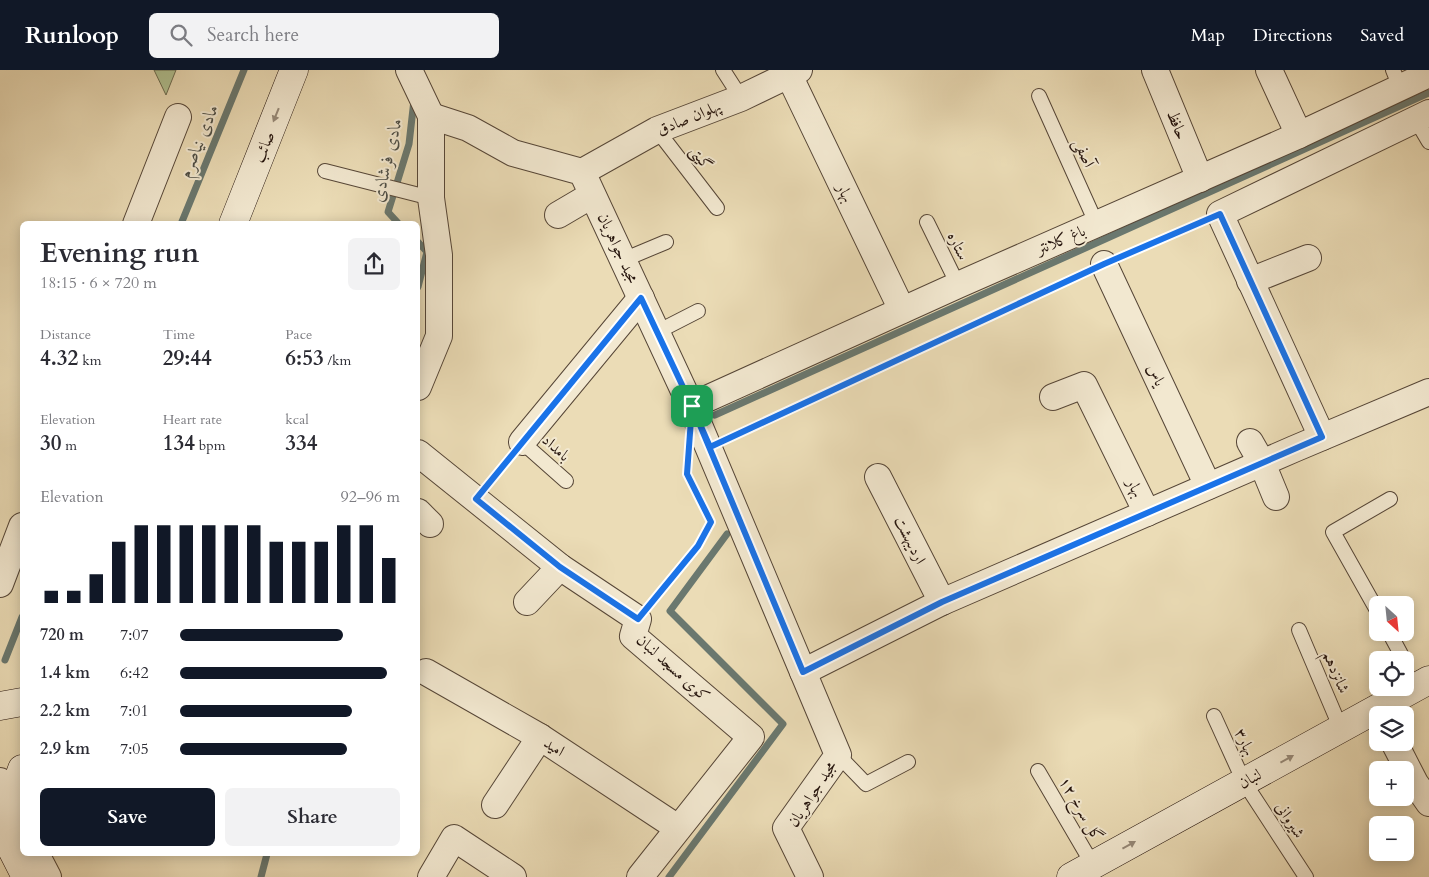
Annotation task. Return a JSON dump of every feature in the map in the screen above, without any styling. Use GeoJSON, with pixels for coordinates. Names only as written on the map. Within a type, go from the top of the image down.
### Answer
{"type":"FeatureCollection","features":[{"type":"Feature","properties":{"kind":"main road","name":"صائب"},"geometry":{"type":"LineString","coordinates":[[234,221],[294,70]]}},
{"type":"Feature","properties":{"kind":"main road","name":"لنبان"},"geometry":{"type":"LineString","coordinates":[[1383,706],[1392,696]]}},
{"type":"Feature","properties":{"kind":"main road"},"geometry":{"type":"LineString","coordinates":[[0,706],[20,702]]}},
{"type":"Feature","properties":{"kind":"main road","name":"لنبان"},"geometry":{"type":"LineString","coordinates":[[1082,871],[1341,728],[1369,716]]}},
{"type":"Feature","properties":{"kind":"main road"},"geometry":{"type":"LineString","coordinates":[[20,775],[7,811],[26,877]]}},
{"type":"Feature","properties":{"kind":"street"},"geometry":{"type":"LineString","coordinates":[[409,70],[431,116],[431,198],[439,255],[439,336],[420,382]]}},
{"type":"Feature","properties":{"kind":"street","name":"حافظ"},"geometry":{"type":"LineString","coordinates":[[1156,70],[1200,179]]}},
{"type":"Feature","properties":{"kind":"street"},"geometry":{"type":"LineString","coordinates":[[1269,70],[1299,135]]}},
{"type":"Feature","properties":{"kind":"street","name":"پهلوان صادق"},"geometry":{"type":"LineString","coordinates":[[558,216],[587,183],[657,130],[741,98],[794,72]]}},
{"type":"Feature","properties":{"kind":"street","name":"بهار"},"geometry":{"type":"LineString","coordinates":[[794,72],[902,310]]}},
{"type":"Feature","properties":{"kind":"street","name":"باغ کلانتر"},"geometry":{"type":"LineString","coordinates":[[692,406],[902,310],[1299,135],[1397,79],[1429,74]]}},
{"type":"Feature","properties":{"kind":"street"},"geometry":{"type":"LineString","coordinates":[[431,116],[468,128],[512,153],[587,183]]}},
{"type":"Feature","properties":{"kind":"street"},"geometry":{"type":"LineString","coordinates":[[137,221],[178,117]]}},
{"type":"Feature","properties":{"kind":"street"},"geometry":{"type":"LineString","coordinates":[[1322,437],[1220,214],[1422,117]]}},
{"type":"Feature","properties":{"kind":"street","name":"مجید جواهریان"},"geometry":{"type":"LineString","coordinates":[[587,183],[692,406],[699,451],[803,672],[838,755],[786,828],[810,877]]}},
{"type":"Feature","properties":{"kind":"street"},"geometry":{"type":"LineString","coordinates":[[1250,281],[1308,258]]}},
{"type":"Feature","properties":{"kind":"street","name":"یاس"},"geometry":{"type":"LineString","coordinates":[[1104,264],[1208,486]]}},
{"type":"Feature","properties":{"kind":"street"},"geometry":{"type":"LineString","coordinates":[[522,442],[641,298]]}},
{"type":"Feature","properties":{"kind":"street","name":"بهار"},"geometry":{"type":"LineString","coordinates":[[1053,397],[1084,385],[1147,513]]}},
{"type":"Feature","properties":{"kind":"street"},"geometry":{"type":"LineString","coordinates":[[803,672],[942,602],[1208,486],[1256,452],[1322,437],[1429,392]]}},
{"type":"Feature","properties":{"kind":"street"},"geometry":{"type":"LineString","coordinates":[[1256,452],[1276,497]]}},
{"type":"Feature","properties":{"kind":"street"},"geometry":{"type":"LineString","coordinates":[[420,454],[560,567],[638,619]]}},
{"type":"Feature","properties":{"kind":"street","name":"اردیبهشت"},"geometry":{"type":"LineString","coordinates":[[878,477],[942,602]]}},
{"type":"Feature","properties":{"kind":"street"},"geometry":{"type":"LineString","coordinates":[[0,584],[20,531]]}},
{"type":"Feature","properties":{"kind":"street"},"geometry":{"type":"LineString","coordinates":[[527,602],[560,567]]}},
{"type":"Feature","properties":{"kind":"street","name":"کوی مسجد لنبان"},"geometry":{"type":"LineString","coordinates":[[638,619],[633,636],[751,737],[640,877]]}},
{"type":"Feature","properties":{"kind":"street","name":"امید"},"geometry":{"type":"LineString","coordinates":[[426,672],[540,737],[678,828]]}},
{"type":"Feature","properties":{"kind":"street"},"geometry":{"type":"LineString","coordinates":[[496,805],[540,737]]}},
{"type":"Feature","properties":{"kind":"street"},"geometry":{"type":"LineString","coordinates":[[1399,751],[1415,783],[1429,802]]}},
{"type":"Feature","properties":{"kind":"street"},"geometry":{"type":"LineString","coordinates":[[431,877],[454,838],[514,877]]}},
{"type":"Feature","properties":{"kind":"street"},"geometry":{"type":"LineString","coordinates":[[37,856],[48,877]]}},
{"type":"Feature","properties":{"kind":"lane"},"geometry":{"type":"LineString","coordinates":[[723,70],[741,98]]}},
{"type":"Feature","properties":{"kind":"lane","name":"آصفی"},"geometry":{"type":"LineString","coordinates":[[1039,96],[1096,225]]}},
{"type":"Feature","properties":{"kind":"lane"},"geometry":{"type":"LineString","coordinates":[[1422,117],[1429,142]]}},
{"type":"Feature","properties":{"kind":"lane","name":"گیتی"},"geometry":{"type":"LineString","coordinates":[[657,130],[717,208]]}},
{"type":"Feature","properties":{"kind":"lane"},"geometry":{"type":"LineString","coordinates":[[325,170],[431,198]]}},
{"type":"Feature","properties":{"kind":"lane","name":"ستاره"},"geometry":{"type":"LineString","coordinates":[[927,222],[958,285]]}},
{"type":"Feature","properties":{"kind":"lane"},"geometry":{"type":"LineString","coordinates":[[623,260],[666,242]]}},
{"type":"Feature","properties":{"kind":"lane"},"geometry":{"type":"LineString","coordinates":[[657,332],[698,311]]}},
{"type":"Feature","properties":{"kind":"lane","name":"بامداد"},"geometry":{"type":"LineString","coordinates":[[522,442],[566,481]]}},
{"type":"Feature","properties":{"kind":"lane"},"geometry":{"type":"LineString","coordinates":[[1369,596],[1332,532],[1390,499]]}},
{"type":"Feature","properties":{"kind":"lane","name":"شانزدهم"},"geometry":{"type":"LineString","coordinates":[[1300,630],[1341,728]]}},
{"type":"Feature","properties":{"kind":"lane","name":"بهار۳"},"geometry":{"type":"LineString","coordinates":[[1214,716],[1244,782]]}},
{"type":"Feature","properties":{"kind":"lane"},"geometry":{"type":"LineString","coordinates":[[838,755],[866,784],[908,762]]}},
{"type":"Feature","properties":{"kind":"lane","name":"گل سرخ ۱۲"},"geometry":{"type":"LineString","coordinates":[[1038,771],[1082,871]]}},
{"type":"Feature","properties":{"kind":"lane","name":"شیروانی"},"geometry":{"type":"LineString","coordinates":[[1244,782],[1306,877]]}},
{"type":"Feature","properties":{"kind":"path"},"geometry":{"type":"LineString","coordinates":[[699,451],[1104,264],[1220,214]]}},
{"type":"Feature","properties":{"kind":"path"},"geometry":{"type":"LineString","coordinates":[[476,499],[522,442]]}},
{"type":"Feature","properties":{"kind":"path","name":"کوی مسجد لنبان"},"geometry":{"type":"LineString","coordinates":[[638,619],[698,546],[711,522],[687,474],[699,451]]}},
{"type":"Feature","properties":{"kind":"green space"},"geometry":{"type":"Polygon","coordinates":[[[154,70],[176,70],[166,95],[154,70]]]}},
{"type":"Feature","properties":{"kind":"waterway","name":"مادی نیاصرم"},"geometry":{"type":"LineString","coordinates":[[182,221],[244,70]]}},
{"type":"Feature","properties":{"kind":"waterway"},"geometry":{"type":"LineString","coordinates":[[715,415],[1429,93]]}},
{"type":"Feature","properties":{"kind":"waterway","name":"مادی فرشادی"},"geometry":{"type":"LineString","coordinates":[[396,221],[388,212],[409,144],[414,100]]}},
{"type":"Feature","properties":{"kind":"waterway","name":"مادی فرشادی"},"geometry":{"type":"LineString","coordinates":[[420,244],[427,252],[420,279]]}},
{"type":"Feature","properties":{"kind":"waterway"},"geometry":{"type":"LineString","coordinates":[[669,877],[783,724],[670,611],[727,534]]}},
{"type":"Feature","properties":{"kind":"waterway","name":"مادی نیاصرم"},"geometry":{"type":"LineString","coordinates":[[5,660],[20,622]]}},
{"type":"Feature","properties":{"kind":"waterway","name":"مادی فرشادی"},"geometry":{"type":"LineString","coordinates":[[261,877],[266,856]]}},
{"type":"Feature","properties":{"kind":"route"},"geometry":{"type":"LineString","coordinates":[[692,406],[687,474],[711,522],[698,546],[638,619],[560,567],[476,499],[641,298],[692,406],[710,447],[803,672],[942,602],[1322,437],[1220,214],[1104,264],[710,447],[692,406]]}}]}
